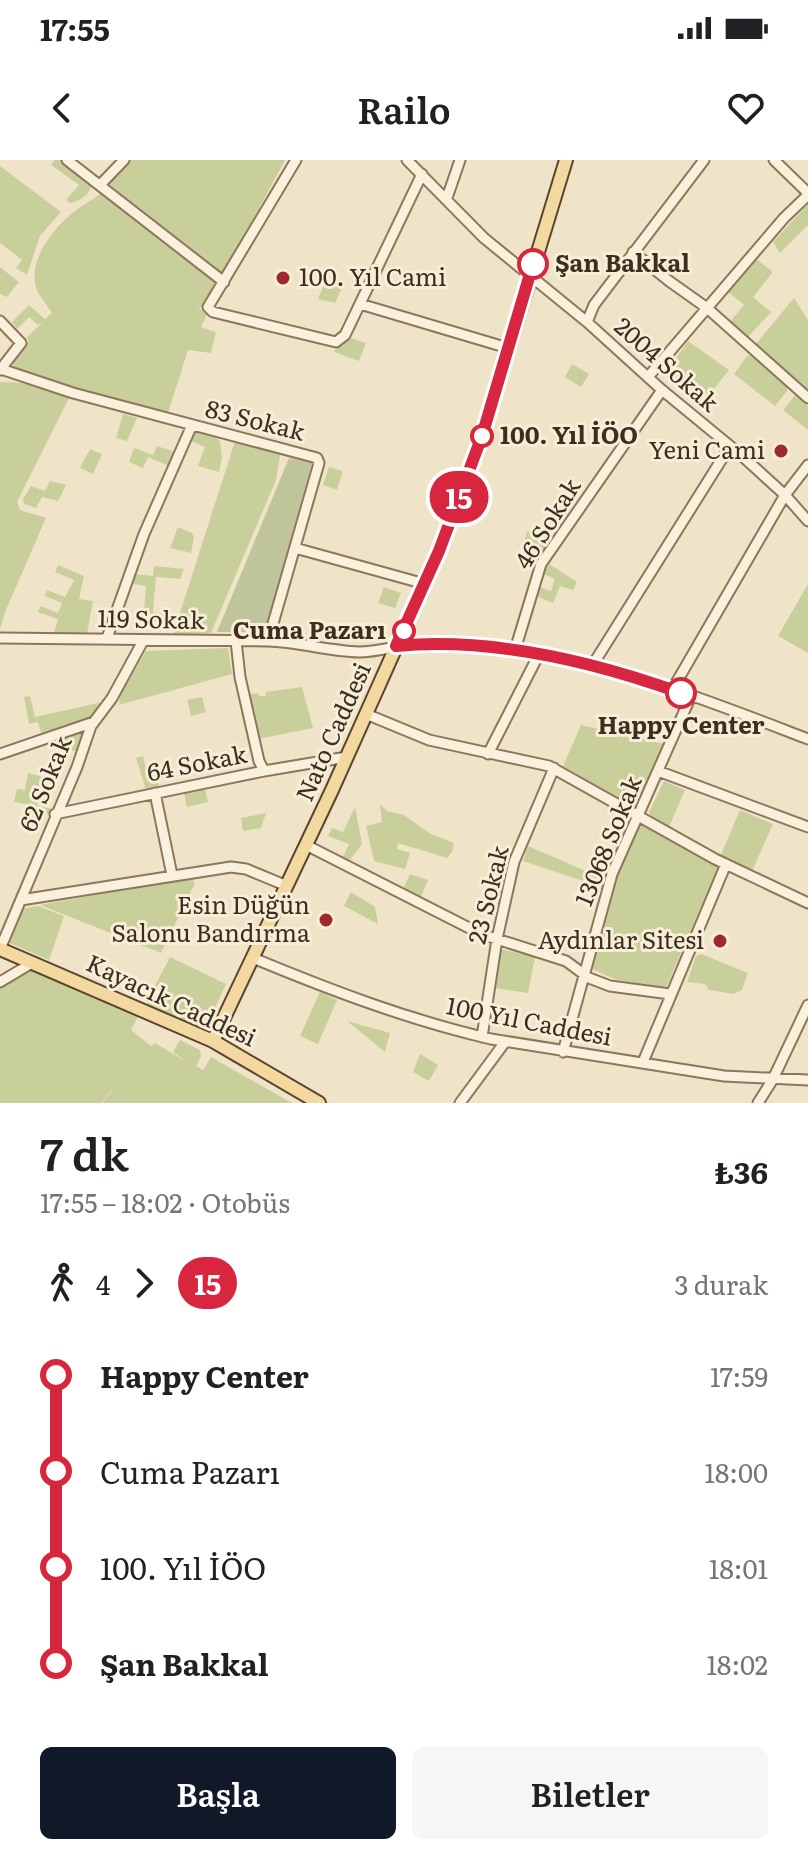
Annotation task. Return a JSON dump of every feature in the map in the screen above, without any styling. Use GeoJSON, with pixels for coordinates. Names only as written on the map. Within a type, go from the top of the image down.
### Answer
{"type":"FeatureCollection","features":[{"type":"Feature","properties":{"kind":"main road","name":"Nato Caddesi"},"geometry":{"type":"LineString","coordinates":[[213,1041],[425,584],[482,436],[566,160]]}},
{"type":"Feature","properties":{"kind":"main road","name":"Kayacık Caddesi"},"geometry":{"type":"LineString","coordinates":[[0,949],[213,1041],[319,1103]]}},
{"type":"Feature","properties":{"kind":"street"},"geometry":{"type":"LineString","coordinates":[[67,160],[224,282]]}},
{"type":"Feature","properties":{"kind":"street"},"geometry":{"type":"LineString","coordinates":[[100,185],[124,160]]}},
{"type":"Feature","properties":{"kind":"street"},"geometry":{"type":"LineString","coordinates":[[296,160],[224,282],[208,302],[208,308],[217,313],[333,342],[340,341],[360,304],[422,174]]}},
{"type":"Feature","properties":{"kind":"street","name":"2004 Sokak"},"geometry":{"type":"LineString","coordinates":[[407,160],[484,238],[730,446],[785,495],[808,521]]}},
{"type":"Feature","properties":{"kind":"street"},"geometry":{"type":"LineString","coordinates":[[447,198],[460,160]]}},
{"type":"Feature","properties":{"kind":"street"},"geometry":{"type":"LineString","coordinates":[[587,322],[594,305],[704,160]]}},
{"type":"Feature","properties":{"kind":"street"},"geometry":{"type":"LineString","coordinates":[[648,377],[808,194],[774,160]]}},
{"type":"Feature","properties":{"kind":"street"},"geometry":{"type":"LineString","coordinates":[[633,252],[707,308],[808,398]]}},
{"type":"Feature","properties":{"kind":"street"},"geometry":{"type":"LineString","coordinates":[[360,304],[508,348]]}},
{"type":"Feature","properties":{"kind":"street"},"geometry":{"type":"LineString","coordinates":[[0,321],[21,343],[0,370]]}},
{"type":"Feature","properties":{"kind":"street","name":"83 Sokak"},"geometry":{"type":"LineString","coordinates":[[0,370],[73,393],[317,458],[319,463],[268,641]]}},
{"type":"Feature","properties":{"kind":"street","name":"46 Sokak"},"geometry":{"type":"LineString","coordinates":[[515,650],[541,564],[662,390]]}},
{"type":"Feature","properties":{"kind":"street"},"geometry":{"type":"LineString","coordinates":[[107,638],[144,534],[192,425]]}},
{"type":"Feature","properties":{"kind":"street"},"geometry":{"type":"LineString","coordinates":[[592,666],[730,446]]}},
{"type":"Feature","properties":{"kind":"street"},"geometry":{"type":"LineString","coordinates":[[672,690],[785,495],[808,465]]}},
{"type":"Feature","properties":{"kind":"street"},"geometry":{"type":"LineString","coordinates":[[295,548],[425,584]]}},
{"type":"Feature","properties":{"kind":"street","name":"119 Sokak"},"geometry":{"type":"LineString","coordinates":[[0,638],[298,642],[351,652],[432,644],[515,650],[592,666],[672,690],[808,739]]}},
{"type":"Feature","properties":{"kind":"street","name":"62 Sokak"},"geometry":{"type":"LineString","coordinates":[[0,949],[94,722],[112,698],[143,641]]}},
{"type":"Feature","properties":{"kind":"street"},"geometry":{"type":"LineString","coordinates":[[236,641],[240,677],[264,771]]}},
{"type":"Feature","properties":{"kind":"street"},"geometry":{"type":"LineString","coordinates":[[488,754],[539,654]]}},
{"type":"Feature","properties":{"kind":"street","name":"13068 Sokak"},"geometry":{"type":"LineString","coordinates":[[563,1052],[612,874],[691,696]]}},
{"type":"Feature","properties":{"kind":"street"},"geometry":{"type":"LineString","coordinates":[[366,714],[413,734],[554,768],[637,817],[808,903]]}},
{"type":"Feature","properties":{"kind":"street"},"geometry":{"type":"LineString","coordinates":[[0,754],[94,722]]}},
{"type":"Feature","properties":{"kind":"street","name":"64 Sokak"},"geometry":{"type":"LineString","coordinates":[[55,814],[347,757]]}},
{"type":"Feature","properties":{"kind":"street","name":"23 Sokak"},"geometry":{"type":"LineString","coordinates":[[482,1037],[497,939],[514,862],[554,768]]}},
{"type":"Feature","properties":{"kind":"street"},"geometry":{"type":"LineString","coordinates":[[658,771],[808,827]]}},
{"type":"Feature","properties":{"kind":"street"},"geometry":{"type":"LineString","coordinates":[[155,793],[172,875]]}},
{"type":"Feature","properties":{"kind":"street"},"geometry":{"type":"LineString","coordinates":[[306,845],[459,924],[566,961],[610,986],[670,994]]}},
{"type":"Feature","properties":{"kind":"street"},"geometry":{"type":"LineString","coordinates":[[643,1062],[726,864]]}},
{"type":"Feature","properties":{"kind":"street"},"geometry":{"type":"LineString","coordinates":[[21,900],[236,867],[287,886]]}},
{"type":"Feature","properties":{"kind":"street","name":"100 Yıl Caddesi"},"geometry":{"type":"LineString","coordinates":[[253,958],[344,995],[482,1037],[724,1076],[808,1080]]}},
{"type":"Feature","properties":{"kind":"street"},"geometry":{"type":"LineString","coordinates":[[0,982],[32,963]]}},
{"type":"Feature","properties":{"kind":"street"},"geometry":{"type":"LineString","coordinates":[[758,1103],[773,1079],[808,1005]]}},
{"type":"Feature","properties":{"kind":"street"},"geometry":{"type":"LineString","coordinates":[[460,1103],[505,1042]]}},
{"type":"Feature","properties":{"kind":"green space"},"geometry":{"type":"Polygon","coordinates":[[[54,160],[62,160],[92,185],[84,197],[70,203],[66,200],[79,185],[51,165],[54,160]]]}},
{"type":"Feature","properties":{"kind":"green space"},"geometry":{"type":"Polygon","coordinates":[[[128,160],[285,160],[222,277],[107,188],[107,181],[128,160]]]}},
{"type":"Feature","properties":{"kind":"green space"},"geometry":{"type":"Polygon","coordinates":[[[0,166],[61,212],[40,236],[27,275],[16,268],[22,260],[0,243],[0,166]]]}},
{"type":"Feature","properties":{"kind":"green space"},"geometry":{"type":"Polygon","coordinates":[[[100,194],[218,280],[218,285],[199,309],[207,314],[201,327],[216,332],[211,353],[188,350],[167,416],[16,371],[12,360],[29,341],[27,337],[43,322],[38,325],[29,317],[17,329],[12,322],[29,305],[45,319],[52,313],[35,282],[37,261],[47,240],[76,210],[100,194]]]}},
{"type":"Feature","properties":{"kind":"green space"},"geometry":{"type":"Polygon","coordinates":[[[808,204],[808,225],[780,253],[773,242],[808,204]]]}},
{"type":"Feature","properties":{"kind":"green space"},"geometry":{"type":"Polygon","coordinates":[[[756,259],[773,272],[753,297],[771,312],[748,337],[730,322],[744,305],[727,291],[756,259]]]}},
{"type":"Feature","properties":{"kind":"green space"},"geometry":{"type":"Polygon","coordinates":[[[0,267],[19,282],[7,297],[0,294],[0,267]]]}},
{"type":"Feature","properties":{"kind":"green space"},"geometry":{"type":"Polygon","coordinates":[[[326,280],[342,287],[335,303],[318,299],[326,280]]]}},
{"type":"Feature","properties":{"kind":"green space"},"geometry":{"type":"Polygon","coordinates":[[[794,298],[808,320],[808,391],[756,344],[794,298]]]}},
{"type":"Feature","properties":{"kind":"green space"},"geometry":{"type":"Polygon","coordinates":[[[348,337],[366,343],[359,361],[334,352],[337,347],[343,346],[348,337]]]}},
{"type":"Feature","properties":{"kind":"green space"},"geometry":{"type":"Polygon","coordinates":[[[688,341],[729,370],[700,406],[665,374],[688,341]]]}},
{"type":"Feature","properties":{"kind":"green space"},"geometry":{"type":"Polygon","coordinates":[[[751,355],[787,386],[787,391],[775,406],[734,374],[751,355]]]}},
{"type":"Feature","properties":{"kind":"green space"},"geometry":{"type":"Polygon","coordinates":[[[572,364],[589,374],[581,387],[565,377],[572,364]]]}},
{"type":"Feature","properties":{"kind":"green space"},"geometry":{"type":"Polygon","coordinates":[[[0,382],[36,386],[69,398],[17,502],[20,510],[46,518],[0,629],[0,382]]]}},
{"type":"Feature","properties":{"kind":"green space"},"geometry":{"type":"Polygon","coordinates":[[[795,395],[808,406],[808,430],[783,410],[795,395]]]}},
{"type":"Feature","properties":{"kind":"green space"},"geometry":{"type":"Polygon","coordinates":[[[123,414],[137,418],[127,441],[116,438],[123,414]]]}},
{"type":"Feature","properties":{"kind":"green space"},"geometry":{"type":"Polygon","coordinates":[[[196,432],[220,441],[222,458],[219,472],[198,466],[205,447],[189,440],[196,432]]]}},
{"type":"Feature","properties":{"kind":"green space"},"geometry":{"type":"Polygon","coordinates":[[[235,441],[280,455],[276,480],[211,633],[173,635],[235,441]]]}},
{"type":"Feature","properties":{"kind":"green space"},"geometry":{"type":"Polygon","coordinates":[[[157,446],[175,452],[169,466],[148,457],[143,468],[129,462],[134,448],[153,455],[157,446]]]}},
{"type":"Feature","properties":{"kind":"green space"},"geometry":{"type":"Polygon","coordinates":[[[90,449],[102,454],[93,474],[80,468],[90,449]]]}},
{"type":"Feature","properties":{"kind":"green space"},"geometry":{"type":"Polygon","coordinates":[[[289,458],[312,463],[266,627],[261,632],[217,632],[289,458]]]}},
{"type":"Feature","properties":{"kind":"green space"},"geometry":{"type":"Polygon","coordinates":[[[329,467],[343,471],[337,490],[323,485],[329,467]]]}},
{"type":"Feature","properties":{"kind":"green space"},"geometry":{"type":"Polygon","coordinates":[[[50,481],[66,485],[58,501],[42,497],[36,508],[24,504],[23,499],[31,486],[45,491],[50,481]]]}},
{"type":"Feature","properties":{"kind":"green space"},"geometry":{"type":"Polygon","coordinates":[[[178,527],[194,537],[191,553],[170,548],[178,527]]]}},
{"type":"Feature","properties":{"kind":"green space"},"geometry":{"type":"Polygon","coordinates":[[[527,531],[538,535],[549,545],[541,555],[522,551],[527,531]]]}},
{"type":"Feature","properties":{"kind":"green space"},"geometry":{"type":"Polygon","coordinates":[[[549,564],[577,582],[573,590],[560,586],[553,603],[536,596],[539,587],[551,591],[555,579],[544,574],[549,564]]]}},
{"type":"Feature","properties":{"kind":"green space"},"geometry":{"type":"Polygon","coordinates":[[[58,565],[84,576],[79,599],[93,601],[87,634],[54,633],[58,619],[38,612],[41,606],[58,613],[62,603],[45,596],[47,590],[65,597],[74,580],[55,572],[58,565]]]}},
{"type":"Feature","properties":{"kind":"green space"},"geometry":{"type":"Polygon","coordinates":[[[154,566],[184,569],[180,579],[156,577],[153,612],[167,614],[165,623],[143,622],[146,586],[133,584],[135,574],[153,576],[154,566]]]}},
{"type":"Feature","properties":{"kind":"green space"},"geometry":{"type":"Polygon","coordinates":[[[808,584],[808,653],[778,636],[808,584]]]}},
{"type":"Feature","properties":{"kind":"green space"},"geometry":{"type":"Polygon","coordinates":[[[384,587],[401,593],[395,608],[378,603],[384,587]]]}},
{"type":"Feature","properties":{"kind":"green space"},"geometry":{"type":"Polygon","coordinates":[[[228,648],[232,674],[119,705],[120,695],[146,651],[228,648]]]}},
{"type":"Feature","properties":{"kind":"green space"},"geometry":{"type":"Polygon","coordinates":[[[302,687],[313,728],[258,739],[250,694],[266,696],[266,692],[302,687]]]}},
{"type":"Feature","properties":{"kind":"green space"},"geometry":{"type":"Polygon","coordinates":[[[30,696],[35,717],[103,702],[92,719],[42,736],[38,722],[29,724],[24,697],[30,696]]]}},
{"type":"Feature","properties":{"kind":"green space"},"geometry":{"type":"Polygon","coordinates":[[[202,697],[206,712],[191,716],[187,700],[202,697]]]}},
{"type":"Feature","properties":{"kind":"green space"},"geometry":{"type":"Polygon","coordinates":[[[581,725],[664,744],[635,808],[563,766],[581,725]]]}},
{"type":"Feature","properties":{"kind":"green space"},"geometry":{"type":"Polygon","coordinates":[[[84,731],[80,751],[56,750],[59,738],[84,731]]]}},
{"type":"Feature","properties":{"kind":"green space"},"geometry":{"type":"Polygon","coordinates":[[[143,756],[147,773],[156,771],[159,787],[146,790],[136,758],[143,756]]]}},
{"type":"Feature","properties":{"kind":"green space"},"geometry":{"type":"Polygon","coordinates":[[[28,773],[47,778],[37,805],[52,809],[49,814],[37,812],[33,826],[28,825],[32,805],[14,802],[17,789],[25,790],[28,773]]]}},
{"type":"Feature","properties":{"kind":"green space"},"geometry":{"type":"Polygon","coordinates":[[[664,781],[685,790],[669,827],[652,819],[649,812],[664,781]]]}},
{"type":"Feature","properties":{"kind":"green space"},"geometry":{"type":"Polygon","coordinates":[[[205,789],[208,802],[187,807],[184,793],[205,789]]]}},
{"type":"Feature","properties":{"kind":"green space"},"geometry":{"type":"Polygon","coordinates":[[[380,804],[387,811],[404,815],[429,833],[454,843],[452,852],[447,858],[398,843],[397,849],[410,853],[405,869],[374,861],[366,826],[382,822],[380,804]]]}},
{"type":"Feature","properties":{"kind":"green space"},"geometry":{"type":"Polygon","coordinates":[[[355,807],[362,844],[350,860],[343,857],[349,844],[328,836],[332,828],[343,832],[355,807]]]}},
{"type":"Feature","properties":{"kind":"green space"},"geometry":{"type":"Polygon","coordinates":[[[740,810],[773,824],[752,871],[720,857],[740,810]]]}},
{"type":"Feature","properties":{"kind":"green space"},"geometry":{"type":"Polygon","coordinates":[[[266,813],[261,828],[243,831],[241,818],[266,813]]]}},
{"type":"Feature","properties":{"kind":"green space"},"geometry":{"type":"Polygon","coordinates":[[[641,824],[719,865],[665,990],[614,979],[588,967],[620,868],[641,824]]]}},
{"type":"Feature","properties":{"kind":"green space"},"geometry":{"type":"Polygon","coordinates":[[[528,846],[602,878],[599,886],[523,861],[528,846]]]}},
{"type":"Feature","properties":{"kind":"green space"},"geometry":{"type":"Polygon","coordinates":[[[410,874],[428,880],[420,899],[403,890],[410,874]]]}},
{"type":"Feature","properties":{"kind":"green space"},"geometry":{"type":"Polygon","coordinates":[[[191,878],[195,883],[161,953],[40,905],[191,878]]]}},
{"type":"Feature","properties":{"kind":"green space"},"geometry":{"type":"Polygon","coordinates":[[[351,892],[375,907],[378,924],[344,906],[351,892]]]}},
{"type":"Feature","properties":{"kind":"green space"},"geometry":{"type":"Polygon","coordinates":[[[38,906],[64,916],[49,960],[7,942],[21,909],[38,906]]]}},
{"type":"Feature","properties":{"kind":"green space"},"geometry":{"type":"Polygon","coordinates":[[[501,949],[535,957],[528,993],[496,988],[501,949]]]}},
{"type":"Feature","properties":{"kind":"green space"},"geometry":{"type":"Polygon","coordinates":[[[701,954],[748,973],[742,990],[734,994],[709,990],[705,984],[687,982],[696,956],[701,954]]]}},
{"type":"Feature","properties":{"kind":"green space"},"geometry":{"type":"Polygon","coordinates":[[[170,957],[226,984],[207,1025],[193,1025],[148,1006],[147,1001],[170,957]]]}},
{"type":"Feature","properties":{"kind":"green space"},"geometry":{"type":"Polygon","coordinates":[[[28,971],[35,971],[139,1015],[131,1030],[151,1046],[155,1043],[187,1062],[173,1052],[180,1040],[200,1050],[201,1057],[196,1066],[203,1070],[211,1057],[292,1103],[102,1103],[124,1076],[101,1103],[0,1103],[0,987],[28,971]]]}},
{"type":"Feature","properties":{"kind":"green space"},"geometry":{"type":"Polygon","coordinates":[[[320,992],[337,1000],[318,1044],[300,1036],[320,992]]]}},
{"type":"Feature","properties":{"kind":"green space"},"geometry":{"type":"Polygon","coordinates":[[[347,1021],[390,1033],[385,1052],[347,1021]]]}},
{"type":"Feature","properties":{"kind":"green space"},"geometry":{"type":"Polygon","coordinates":[[[420,1054],[438,1065],[429,1081],[413,1072],[420,1054]]]}},
{"type":"Feature","properties":{"kind":"bus line","name":"15"},"geometry":{"type":"LineString","coordinates":[[533,264],[482,436],[439,551],[396,646],[432,644],[515,650],[592,666],[681,693]]}},
{"type":"Feature","properties":{"kind":"place","name":"Şan Bakkal"},"geometry":{"type":"Point","coordinates":[533,264]}},
{"type":"Feature","properties":{"kind":"place","name":"100. Yıl Cami"},"geometry":{"type":"Point","coordinates":[283,278]}},
{"type":"Feature","properties":{"kind":"place","name":"100. Yıl İÖO"},"geometry":{"type":"Point","coordinates":[482,436]}},
{"type":"Feature","properties":{"kind":"place","name":"Yeni Cami"},"geometry":{"type":"Point","coordinates":[781,451]}},
{"type":"Feature","properties":{"kind":"place","name":"Cuma Pazarı"},"geometry":{"type":"Point","coordinates":[404,631]}},
{"type":"Feature","properties":{"kind":"place","name":"Happy Center"},"geometry":{"type":"Point","coordinates":[681,693]}},
{"type":"Feature","properties":{"kind":"place","name":"Esin Düğün Salonu Bandırma"},"geometry":{"type":"Point","coordinates":[326,920]}},
{"type":"Feature","properties":{"kind":"place","name":"Aydınlar Sitesi"},"geometry":{"type":"Point","coordinates":[720,941]}}]}
